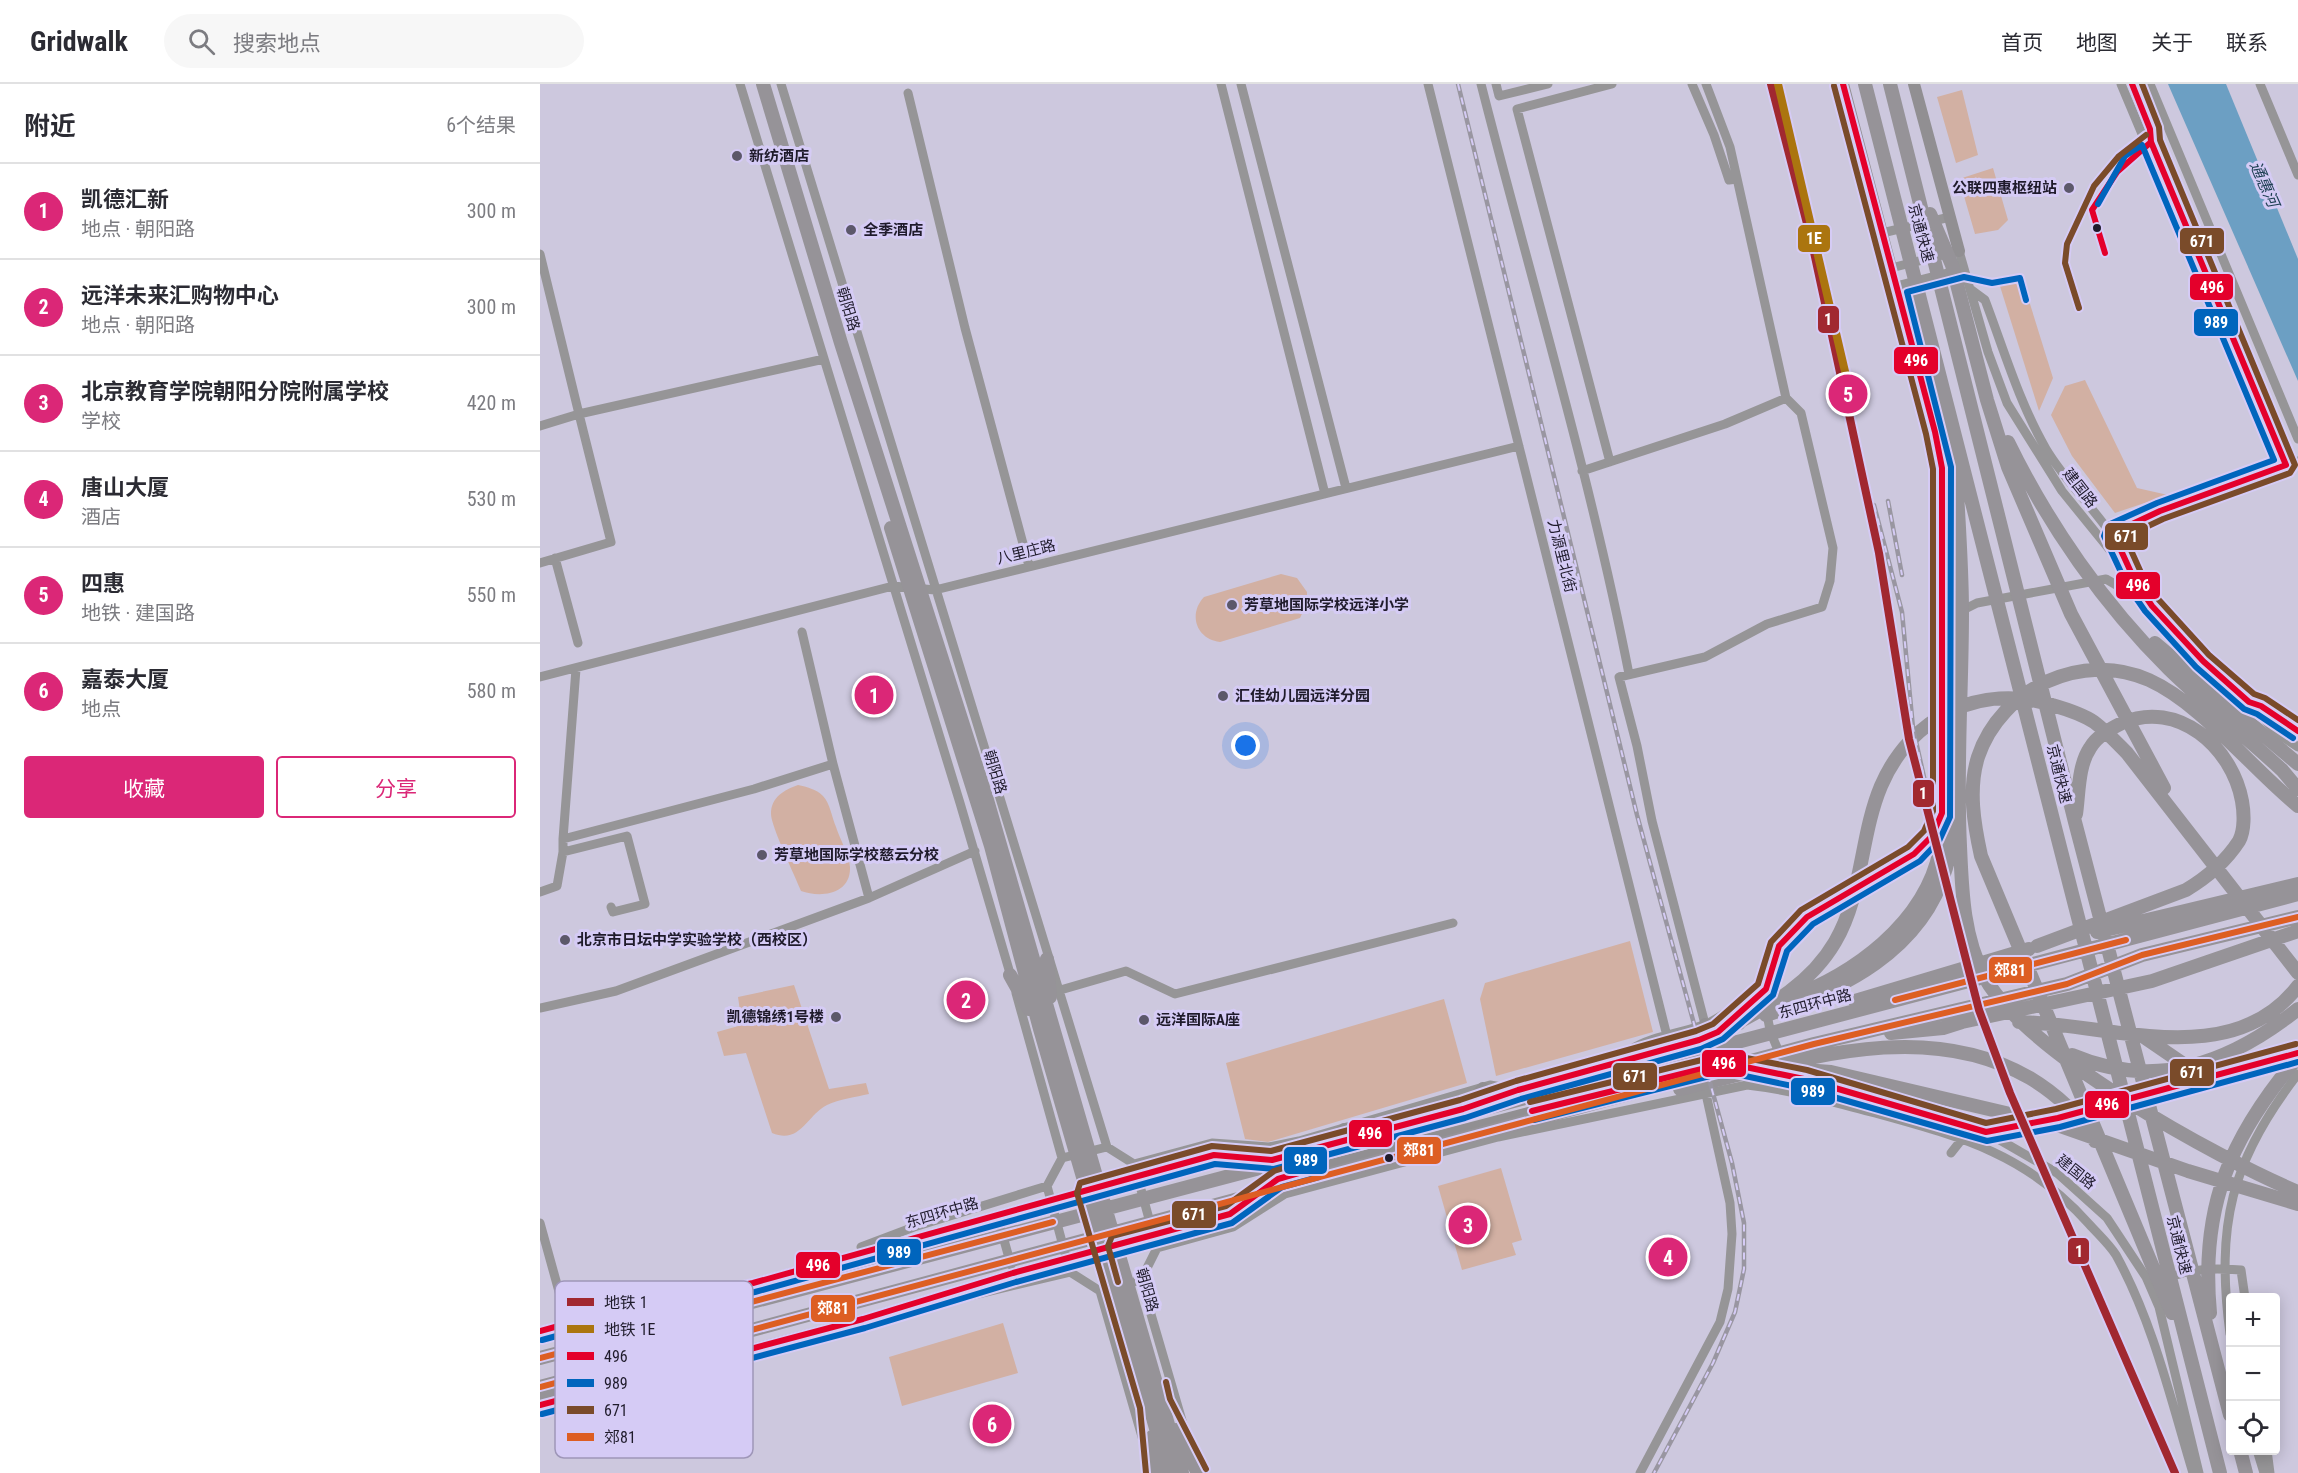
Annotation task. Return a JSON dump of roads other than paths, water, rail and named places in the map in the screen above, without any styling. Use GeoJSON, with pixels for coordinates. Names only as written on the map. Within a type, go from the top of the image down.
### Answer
{"type":"FeatureCollection","features":[{"type":"Feature","properties":{"kind":"highway","name":"朝阳路"},"geometry":{"type":"LineString","coordinates":[[754,84],[915,588],[987,800],[1086,1190],[1155,1403],[1182,1473]]}},
{"type":"Feature","properties":{"kind":"highway","name":"朝阳路"},"geometry":{"type":"LineString","coordinates":[[763,84],[915,588]]}},
{"type":"Feature","properties":{"kind":"highway","name":"京通快速"},"geometry":{"type":"LineString","coordinates":[[1865,84],[2220,1473]]}},
{"type":"Feature","properties":{"kind":"highway","name":"京通快速"},"geometry":{"type":"LineString","coordinates":[[1890,84],[2075,822],[2227,1401]]}},
{"type":"Feature","properties":{"kind":"highway"},"geometry":{"type":"LineString","coordinates":[[1914,176],[1952,265],[1987,400],[2008,467],[2071,614],[2183,823]]}},
{"type":"Feature","properties":{"kind":"highway"},"geometry":{"type":"LineString","coordinates":[[1987,400],[2035,492],[2114,607],[2169,669],[2282,770],[2298,789]]}},
{"type":"Feature","properties":{"kind":"highway"},"geometry":{"type":"LineString","coordinates":[[1954,426],[1962,610],[1958,798],[1962,901],[1970,942],[1985,977],[2008,1009],[2048,1045],[2118,1093],[2208,1149],[2298,1192]]}},
{"type":"Feature","properties":{"kind":"highway"},"geometry":{"type":"LineString","coordinates":[[2114,607],[2298,764]]}},
{"type":"Feature","properties":{"kind":"highway"},"geometry":{"type":"LineString","coordinates":[[2194,1368],[2120,1185],[1981,856],[1974,826],[1972,791],[1978,757],[1989,734],[2004,712],[2027,693],[2051,678],[2086,668],[2121,671],[2148,679],[2177,696],[2221,744],[2298,806]]}},
{"type":"Feature","properties":{"kind":"highway"},"geometry":{"type":"LineString","coordinates":[[1777,1003],[1816,967],[1834,943],[1849,916],[1870,821],[1887,773],[1917,736],[1932,722],[1953,710],[2000,697],[2028,698],[2071,711],[2094,722],[2127,753],[2298,973]]}},
{"type":"Feature","properties":{"kind":"highway"},"geometry":{"type":"LineString","coordinates":[[2075,822],[2082,766],[2089,748],[2100,736],[2128,720],[2148,717],[2164,717],[2204,727]]}},
{"type":"Feature","properties":{"kind":"highway"},"geometry":{"type":"LineString","coordinates":[[2037,946],[2186,890],[2216,868],[2240,839],[2244,813],[2239,787],[2221,744]]}},
{"type":"Feature","properties":{"kind":"highway"},"geometry":{"type":"LineString","coordinates":[[1506,1104],[1576,1069],[1724,1029],[1812,1000],[1849,982],[1878,964],[1903,940],[1933,900],[1946,868],[1958,798]]}},
{"type":"Feature","properties":{"kind":"highway"},"geometry":{"type":"LineString","coordinates":[[1724,1029],[1777,1003],[1802,994],[1863,960],[1909,915],[1929,882],[1940,850],[1942,813]]}},
{"type":"Feature","properties":{"kind":"highway"},"geometry":{"type":"LineString","coordinates":[[1802,1024],[1821,1011],[2037,946],[2298,884]]}},
{"type":"Feature","properties":{"kind":"highway","name":"东四环中路"},"geometry":{"type":"LineString","coordinates":[[753,1301],[2298,894]]}},
{"type":"Feature","properties":{"kind":"highway"},"geometry":{"type":"LineString","coordinates":[[753,1329],[1814,1044],[2067,984],[2142,955],[2298,917]]}},
{"type":"Feature","properties":{"kind":"highway"},"geometry":{"type":"LineString","coordinates":[[1842,1037],[1943,1028],[2152,981],[2298,931]]}},
{"type":"Feature","properties":{"kind":"highway"},"geometry":{"type":"LineString","coordinates":[[1046,1028],[1047,959]]}},
{"type":"Feature","properties":{"kind":"highway"},"geometry":{"type":"LineString","coordinates":[[1010,975],[1046,1028]]}},
{"type":"Feature","properties":{"kind":"highway"},"geometry":{"type":"LineString","coordinates":[[1962,1022],[2036,1022],[2144,1037],[2174,1038],[2229,1032],[2274,1009],[2298,986]]}},
{"type":"Feature","properties":{"kind":"highway"},"geometry":{"type":"LineString","coordinates":[[2048,1045],[2091,1063],[2133,1071],[2173,1070],[2212,1062],[2240,1049],[2266,1034],[2298,1009]]}},
{"type":"Feature","properties":{"kind":"highway","name":"朝阳路"},"geometry":{"type":"LineString","coordinates":[[1046,1028],[1101,1186],[1155,1403],[1169,1473]]}},
{"type":"Feature","properties":{"kind":"highway"},"geometry":{"type":"LineString","coordinates":[[2144,1037],[2204,1078]]}},
{"type":"Feature","properties":{"kind":"highway"},"geometry":{"type":"LineString","coordinates":[[1512,1125],[1829,1054],[1887,1047],[1929,1046],[1972,1053],[2012,1068],[2050,1090],[2091,1134],[2120,1185]]}},
{"type":"Feature","properties":{"kind":"highway"},"geometry":{"type":"LineString","coordinates":[[2214,1351],[2208,1259],[2210,1233],[2222,1177],[2245,1129],[2277,1082],[2298,1057]]}},
{"type":"Feature","properties":{"kind":"highway"},"geometry":{"type":"LineString","coordinates":[[1764,1070],[1802,1069],[1832,1072],[2057,1125],[2188,1171],[2298,1204]]}},
{"type":"Feature","properties":{"kind":"highway"},"geometry":{"type":"LineString","coordinates":[[540,1347],[555,1345]]}},
{"type":"Feature","properties":{"kind":"highway","name":"东四环中路"},"geometry":{"type":"LineString","coordinates":[[540,1358],[555,1354]]}},
{"type":"Feature","properties":{"kind":"highway"},"geometry":{"type":"LineString","coordinates":[[540,1387],[555,1383]]}},
{"type":"Feature","properties":{"kind":"highway"},"geometry":{"type":"LineString","coordinates":[[540,1400],[555,1394]]}},
{"type":"Feature","properties":{"kind":"highway"},"geometry":{"type":"LineString","coordinates":[[1154,1473],[1155,1403]]}},
{"type":"Feature","properties":{"kind":"highway"},"geometry":{"type":"LineString","coordinates":[[1155,1403],[1198,1473]]}},
{"type":"Feature","properties":{"kind":"main road"},"geometry":{"type":"LineString","coordinates":[[1843,84],[1891,268]]}},
{"type":"Feature","properties":{"kind":"main road"},"geometry":{"type":"LineString","coordinates":[[1914,84],[1959,251]]}},
{"type":"Feature","properties":{"kind":"main road","name":"东四环中路"},"geometry":{"type":"LineString","coordinates":[[1214,1155],[1272,1160],[1463,1109],[1518,1090],[1724,1029],[1766,989]]}},
{"type":"Feature","properties":{"kind":"main road"},"geometry":{"type":"LineString","coordinates":[[1705,1024],[1724,1029],[1729,1052],[1726,1063]]}},
{"type":"Feature","properties":{"kind":"main road"},"geometry":{"type":"LineString","coordinates":[[1628,1059],[1635,1085]]}},
{"type":"Feature","properties":{"kind":"main road"},"geometry":{"type":"LineString","coordinates":[[1230,1214],[1278,1179],[1726,1063],[1804,1079]]}},
{"type":"Feature","properties":{"kind":"main road"},"geometry":{"type":"LineString","coordinates":[[1463,1109],[1483,1088]]}},
{"type":"Feature","properties":{"kind":"main road"},"geometry":{"type":"LineString","coordinates":[[1326,1146],[1344,1129],[1369,1134]]}},
{"type":"Feature","properties":{"kind":"street"},"geometry":{"type":"LineString","coordinates":[[740,84],[975,851],[1062,1158],[1047,1186],[1070,1272],[1100,1291],[1154,1473]]}},
{"type":"Feature","properties":{"kind":"street","name":"朝阳路"},"geometry":{"type":"LineString","coordinates":[[781,84],[935,590],[1002,799],[1047,959],[1107,1147]]}},
{"type":"Feature","properties":{"kind":"street"},"geometry":{"type":"LineString","coordinates":[[1221,84],[1325,494]]}},
{"type":"Feature","properties":{"kind":"street"},"geometry":{"type":"LineString","coordinates":[[1241,84],[1346,488]]}},
{"type":"Feature","properties":{"kind":"street","name":"力源里北街"},"geometry":{"type":"LineString","coordinates":[[1428,84],[1667,1036]]}},
{"type":"Feature","properties":{"kind":"street"},"geometry":{"type":"LineString","coordinates":[[1481,84],[1582,471],[1616,608],[1629,674]]}},
{"type":"Feature","properties":{"kind":"street"},"geometry":{"type":"LineString","coordinates":[[1496,84],[1499,96],[1548,84]]}},
{"type":"Feature","properties":{"kind":"street"},"geometry":{"type":"LineString","coordinates":[[1610,462],[1517,109],[1612,84]]}},
{"type":"Feature","properties":{"kind":"street"},"geometry":{"type":"LineString","coordinates":[[1692,84],[1714,135],[1729,180],[1737,179]]}},
{"type":"Feature","properties":{"kind":"street"},"geometry":{"type":"LineString","coordinates":[[1705,1024],[1652,820],[1637,746],[1619,676],[1705,657],[1767,624],[1822,607],[1830,581],[1833,548],[1801,413],[1786,398],[1730,147],[1706,84]]}},
{"type":"Feature","properties":{"kind":"street"},"geometry":{"type":"LineString","coordinates":[[2121,84],[2142,134],[2151,142]]}},
{"type":"Feature","properties":{"kind":"street"},"geometry":{"type":"LineString","coordinates":[[2132,84],[2150,129],[2151,142],[2286,465]]}},
{"type":"Feature","properties":{"kind":"street"},"geometry":{"type":"LineString","coordinates":[[2150,84],[2298,439]]}},
{"type":"Feature","properties":{"kind":"street"},"geometry":{"type":"LineString","coordinates":[[2260,84],[2298,175]]}},
{"type":"Feature","properties":{"kind":"street"},"geometry":{"type":"LineString","coordinates":[[908,93],[967,336],[1029,566]]}},
{"type":"Feature","properties":{"kind":"street"},"geometry":{"type":"LineString","coordinates":[[1882,233],[1950,217]]}},
{"type":"Feature","properties":{"kind":"street"},"geometry":{"type":"LineString","coordinates":[[1942,813],[1942,468],[1935,432],[1891,268],[1959,251],[1970,289],[1985,300],[2025,409],[2068,482],[2113,533],[2135,581]]}},
{"type":"Feature","properties":{"kind":"street"},"geometry":{"type":"LineString","coordinates":[[540,254],[611,542],[540,563]]}},
{"type":"Feature","properties":{"kind":"street"},"geometry":{"type":"LineString","coordinates":[[1896,286],[1964,268]]}},
{"type":"Feature","properties":{"kind":"street","name":"建国路"},"geometry":{"type":"LineString","coordinates":[[1970,289],[1988,352],[2007,403],[2062,491],[2135,581],[2152,606],[2203,661],[2249,702]]}},
{"type":"Feature","properties":{"kind":"street"},"geometry":{"type":"LineString","coordinates":[[540,426],[579,414],[824,359]]}},
{"type":"Feature","properties":{"kind":"street"},"geometry":{"type":"LineString","coordinates":[[1582,471],[1725,424],[1786,398]]}},
{"type":"Feature","properties":{"kind":"street","name":"八里庄路"},"geometry":{"type":"LineString","coordinates":[[540,677],[893,586],[935,590],[1519,446]]}},
{"type":"Feature","properties":{"kind":"street"},"geometry":{"type":"LineString","coordinates":[[2113,533],[2160,511],[2298,461]]}},
{"type":"Feature","properties":{"kind":"street"},"geometry":{"type":"LineString","coordinates":[[555,558],[578,643]]}},
{"type":"Feature","properties":{"kind":"street"},"geometry":{"type":"LineString","coordinates":[[1941,665],[1945,641],[1957,612],[1977,603],[2106,579],[2152,606]]}},
{"type":"Feature","properties":{"kind":"street"},"geometry":{"type":"LineString","coordinates":[[802,632],[833,764],[869,898]]}},
{"type":"Feature","properties":{"kind":"street"},"geometry":{"type":"LineString","coordinates":[[540,892],[557,886],[563,852],[562,839],[576,669]]}},
{"type":"Feature","properties":{"kind":"street"},"geometry":{"type":"LineString","coordinates":[[2249,702],[2261,706],[2298,732]]}},
{"type":"Feature","properties":{"kind":"street"},"geometry":{"type":"LineString","coordinates":[[2249,702],[2277,732],[2298,747]]}},
{"type":"Feature","properties":{"kind":"street"},"geometry":{"type":"LineString","coordinates":[[562,839],[754,789],[833,764]]}},
{"type":"Feature","properties":{"kind":"street","name":"建国路"},"geometry":{"type":"LineString","coordinates":[[1942,813],[1932,836],[1914,854],[1862,887],[1807,917],[1779,946],[1766,989],[1767,1014],[1774,1042],[1784,1059],[1804,1079],[1986,1132],[2066,1181],[2107,1218],[2146,1277],[2159,1307],[2199,1473]]}},
{"type":"Feature","properties":{"kind":"street"},"geometry":{"type":"LineString","coordinates":[[563,852],[627,836],[645,903],[612,912],[611,907]]}},
{"type":"Feature","properties":{"kind":"street"},"geometry":{"type":"LineString","coordinates":[[540,1008],[616,991],[869,898],[975,851]]}},
{"type":"Feature","properties":{"kind":"street"},"geometry":{"type":"LineString","coordinates":[[1057,991],[1126,971],[1175,994],[1453,923]]}},
{"type":"Feature","properties":{"kind":"street","name":"东四环中路"},"geometry":{"type":"LineString","coordinates":[[1610,1064],[1642,1043],[1705,1024],[1722,1016],[1741,1000],[1766,989]]}},
{"type":"Feature","properties":{"kind":"street"},"geometry":{"type":"LineString","coordinates":[[1986,1132],[2058,1118],[2298,1053]]}},
{"type":"Feature","properties":{"kind":"street"},"geometry":{"type":"LineString","coordinates":[[2226,1303],[2225,1231],[2237,1183],[2254,1137],[2298,1074]]}},
{"type":"Feature","properties":{"kind":"street","name":"东四环中路"},"geometry":{"type":"LineString","coordinates":[[1134,1164],[1212,1143],[1269,1147],[1344,1129],[1490,1085],[1518,1090]]}},
{"type":"Feature","properties":{"kind":"street"},"geometry":{"type":"LineString","coordinates":[[1157,1248],[1233,1227],[1285,1194],[1498,1137],[1747,1086],[1788,1089],[1962,1138],[2004,1155],[2038,1177],[2075,1208],[2114,1252],[2138,1299],[2193,1473]]}},
{"type":"Feature","properties":{"kind":"street"},"geometry":{"type":"LineString","coordinates":[[1640,1473],[1720,1322],[1728,1289],[1732,1234],[1730,1203],[1706,1094]]}},
{"type":"Feature","properties":{"kind":"street"},"geometry":{"type":"LineString","coordinates":[[1951,1153],[1971,1128]]}},
{"type":"Feature","properties":{"kind":"street"},"geometry":{"type":"LineString","coordinates":[[1062,1158],[1107,1147],[1134,1164],[1157,1248],[1141,1280],[1100,1291]]}},
{"type":"Feature","properties":{"kind":"street","name":"东四环中路"},"geometry":{"type":"LineString","coordinates":[[753,1283],[1214,1155]]}},
{"type":"Feature","properties":{"kind":"street","name":"东四环中路"},"geometry":{"type":"LineString","coordinates":[[807,1268],[914,1227],[1047,1186]]}},
{"type":"Feature","properties":{"kind":"street"},"geometry":{"type":"LineString","coordinates":[[753,1349],[863,1320],[1013,1273],[1230,1214]]}},
{"type":"Feature","properties":{"kind":"street"},"geometry":{"type":"LineString","coordinates":[[997,1215],[1013,1273]]}},
{"type":"Feature","properties":{"kind":"street"},"geometry":{"type":"LineString","coordinates":[[540,1224],[556,1281]]}},
{"type":"Feature","properties":{"kind":"street"},"geometry":{"type":"LineString","coordinates":[[2138,1299],[2156,1283],[2182,1272],[2213,1268],[2241,1270],[2244,1293]]}},
{"type":"Feature","properties":{"kind":"street"},"geometry":{"type":"LineString","coordinates":[[863,1320],[1070,1272]]}},
{"type":"Feature","properties":{"kind":"street","name":"朝阳路"},"geometry":{"type":"LineString","coordinates":[[1141,1280],[1198,1473]]}},
{"type":"Feature","properties":{"kind":"street","name":"东四环中路"},"geometry":{"type":"LineString","coordinates":[[540,1331],[555,1327]]}},
{"type":"Feature","properties":{"kind":"street"},"geometry":{"type":"LineString","coordinates":[[540,1404],[555,1400]]}},
{"type":"Feature","properties":{"kind":"street"},"geometry":{"type":"LineString","coordinates":[[2259,1455],[2264,1473]]}},
{"type":"Feature","properties":{"kind":"street"},"geometry":{"type":"LineString","coordinates":[[2268,1455],[2270,1473]]}},
{"type":"Feature","properties":{"kind":"water","name":"通惠河"},"geometry":{"type":"Polygon","coordinates":[[[2168,84],[2226,84],[2298,259],[2298,381],[2168,84]]]}},
{"type":"Feature","properties":{"kind":"railway"},"geometry":{"type":"LineString","coordinates":[[1458,84],[1637,815],[1732,1163],[1744,1223],[1744,1269],[1735,1312],[1713,1363],[1654,1473]]}},
{"type":"Feature","properties":{"kind":"railway"},"geometry":{"type":"LineString","coordinates":[[1888,501],[1902,575]]}},
{"type":"Feature","properties":{"kind":"railway"},"geometry":{"type":"LineString","coordinates":[[1874,505],[1902,612],[1913,728],[1926,786]]}},
{"type":"Feature","properties":{"kind":"metro line","name":"1"},"geometry":{"type":"LineString","coordinates":[[1771,84],[1812,243],[1879,553],[1909,739],[1979,1010],[2010,1093],[2175,1473]]}},
{"type":"Feature","properties":{"kind":"metro line","name":"1E"},"geometry":{"type":"LineString","coordinates":[[1778,84],[1850,393]]}},
{"type":"Feature","properties":{"kind":"place","name":"新纺酒店"},"geometry":{"type":"Point","coordinates":[737,156]}},
{"type":"Feature","properties":{"kind":"place","name":"公联四惠枢纽站"},"geometry":{"type":"Point","coordinates":[2069,188]}},
{"type":"Feature","properties":{"kind":"place","name":"全季酒店"},"geometry":{"type":"Point","coordinates":[851,230]}},
{"type":"Feature","properties":{"kind":"place","name":"四惠"},"geometry":{"type":"Point","coordinates":[1848,394]}},
{"type":"Feature","properties":{"kind":"place","name":"芳草地国际学校远洋小学"},"geometry":{"type":"Point","coordinates":[1232,605]}},
{"type":"Feature","properties":{"kind":"place","name":"凯德汇新"},"geometry":{"type":"Point","coordinates":[874,695]}},
{"type":"Feature","properties":{"kind":"place","name":"汇佳幼儿园远洋分园"},"geometry":{"type":"Point","coordinates":[1223,696]}},
{"type":"Feature","properties":{"kind":"place","name":"芳草地国际学校慈云分校"},"geometry":{"type":"Point","coordinates":[762,855]}},
{"type":"Feature","properties":{"kind":"place","name":"北京市日坛中学实验学校（西校区）"},"geometry":{"type":"Point","coordinates":[565,940]}},
{"type":"Feature","properties":{"kind":"place","name":"远洋未来汇购物中心"},"geometry":{"type":"Point","coordinates":[966,1000]}},
{"type":"Feature","properties":{"kind":"place","name":"凯德锦绣1号楼"},"geometry":{"type":"Point","coordinates":[836,1017]}},
{"type":"Feature","properties":{"kind":"place","name":"远洋国际A座"},"geometry":{"type":"Point","coordinates":[1144,1020]}},
{"type":"Feature","properties":{"kind":"place","name":"北京教育学院朝阳分院附属学校"},"geometry":{"type":"Point","coordinates":[1468,1225]}},
{"type":"Feature","properties":{"kind":"place","name":"唐山大厦"},"geometry":{"type":"Point","coordinates":[1668,1257]}},
{"type":"Feature","properties":{"kind":"place","name":"嘉泰大厦"},"geometry":{"type":"Point","coordinates":[992,1424]}}]}
